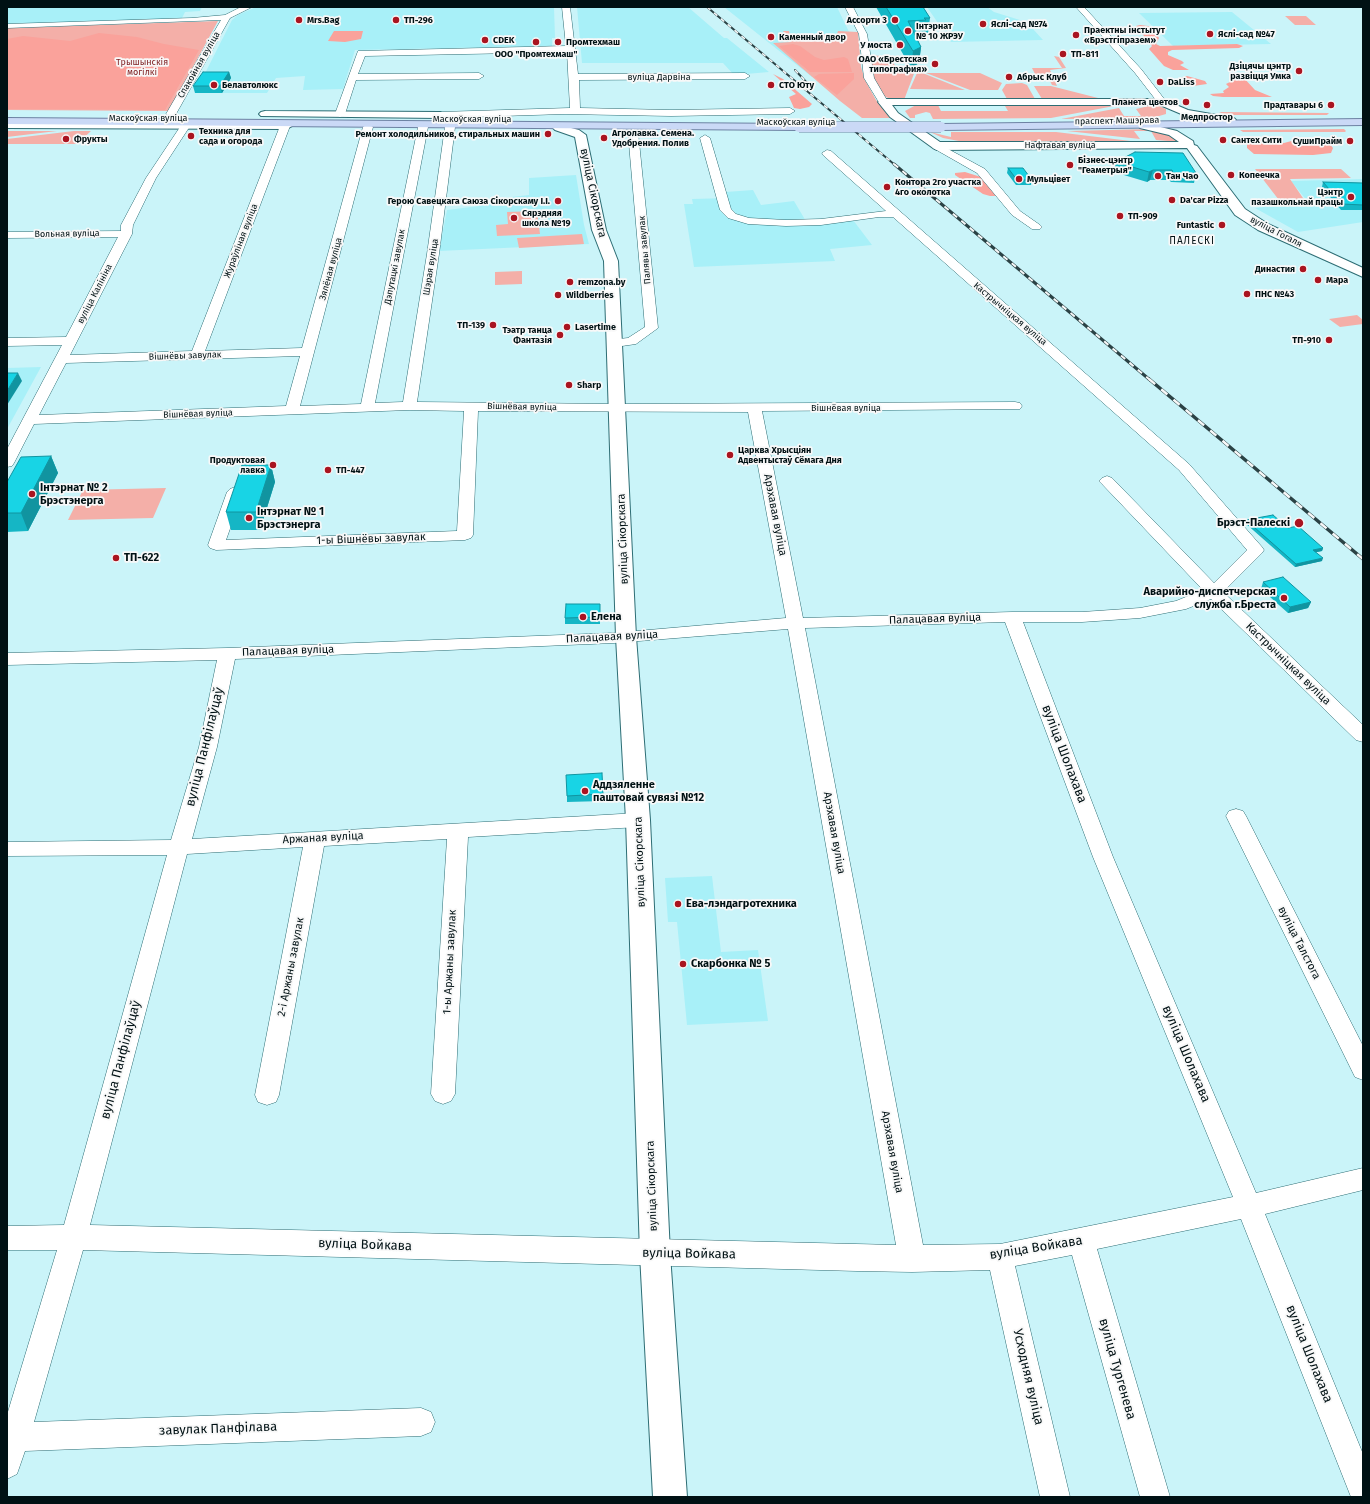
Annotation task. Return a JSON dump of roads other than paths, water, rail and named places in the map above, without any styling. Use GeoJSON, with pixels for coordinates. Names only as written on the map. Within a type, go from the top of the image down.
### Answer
{"type":"FeatureCollection","features":[{"type":"Feature","properties":{"kind":"main road"},"geometry":{"type":"LineString","coordinates":[[440,115],[518,119]]}},
{"type":"Feature","properties":{"kind":"main road","name":"Маскоўская вуліца"},"geometry":{"type":"LineString","coordinates":[[7,118],[416,122],[604,126],[939,125]]}},
{"type":"Feature","properties":{"kind":"main road","name":"Маскоўская вуліца"},"geometry":{"type":"LineString","coordinates":[[7,122],[416,122],[518,119],[796,125]]}},
{"type":"Feature","properties":{"kind":"main road","name":"праспект Машэрава"},"geometry":{"type":"LineString","coordinates":[[939,125],[1363,122]]}},
{"type":"Feature","properties":{"kind":"street"},"geometry":{"type":"LineString","coordinates":[[7,26],[192,20],[227,17],[237,10],[248,7]]}},
{"type":"Feature","properties":{"kind":"street"},"geometry":{"type":"LineString","coordinates":[[566,7],[574,77],[575,111]]}},
{"type":"Feature","properties":{"kind":"street"},"geometry":{"type":"LineString","coordinates":[[849,7],[863,34],[869,78],[883,102],[894,115],[937,146],[981,171],[1016,213],[1036,227]]}},
{"type":"Feature","properties":{"kind":"street"},"geometry":{"type":"LineString","coordinates":[[1080,7],[1138,71],[1171,112],[1167,116],[1148,123]]}},
{"type":"Feature","properties":{"kind":"street","name":"Спакойная вуліца"},"geometry":{"type":"LineString","coordinates":[[171,114],[227,17]]}},
{"type":"Feature","properties":{"kind":"street"},"geometry":{"type":"LineString","coordinates":[[340,114],[361,53],[571,49]]}},
{"type":"Feature","properties":{"kind":"street"},"geometry":{"type":"LineString","coordinates":[[353,77],[479,76]]}},
{"type":"Feature","properties":{"kind":"street","name":"вуліца Дарвіна"},"geometry":{"type":"LineString","coordinates":[[574,77],[745,76]]}},
{"type":"Feature","properties":{"kind":"street","name":"праспект Машэрава"},"geometry":{"type":"LineString","coordinates":[[883,102],[1166,105],[1196,115],[1231,122]]}},
{"type":"Feature","properties":{"kind":"street","name":"Маскоўская вуліца"},"geometry":{"type":"LineString","coordinates":[[7,125],[368,127],[416,122],[440,115],[575,111],[671,113],[790,111]]}},
{"type":"Feature","properties":{"kind":"street","name":"Маскоўская вуліца"},"geometry":{"type":"LineString","coordinates":[[7,113],[340,114],[450,127],[559,128],[604,126]]}},
{"type":"Feature","properties":{"kind":"street","name":"Дэпутацкі завулак"},"geometry":{"type":"LineString","coordinates":[[367,407],[416,122]]}},
{"type":"Feature","properties":{"kind":"street"},"geometry":{"type":"LineString","coordinates":[[1148,123],[1173,133],[1188,144],[1193,133],[1231,122]]}},
{"type":"Feature","properties":{"kind":"street","name":"вуліца Калініна"},"geometry":{"type":"LineString","coordinates":[[8,461],[126,234],[127,225],[151,178],[185,126]]}},
{"type":"Feature","properties":{"kind":"street","name":"Жураўліная вуліца"},"geometry":{"type":"LineString","coordinates":[[197,355],[285,126]]}},
{"type":"Feature","properties":{"kind":"street","name":"вуліца Сікорскага"},"geometry":{"type":"LineString","coordinates":[[580,135],[586,131],[604,126]]}},
{"type":"Feature","properties":{"kind":"street","name":"Зялёная вуліца"},"geometry":{"type":"LineString","coordinates":[[292,410],[368,127]]}},
{"type":"Feature","properties":{"kind":"street","name":"Шэрая вуліца"},"geometry":{"type":"LineString","coordinates":[[409,406],[433,254],[450,127]]}},
{"type":"Feature","properties":{"kind":"street","name":"вуліца Сікорскага"},"geometry":{"type":"LineString","coordinates":[[559,128],[570,130],[580,135]]}},
{"type":"Feature","properties":{"kind":"street","name":"Палявы завулак"},"geometry":{"type":"LineString","coordinates":[[615,343],[631,341],[652,328],[633,132]]}},
{"type":"Feature","properties":{"kind":"street","name":"вуліца Сікорскага"},"geometry":{"type":"LineString","coordinates":[[580,135],[599,230],[611,261],[618,408],[620,638],[638,820],[655,1254],[670,1497]]}},
{"type":"Feature","properties":{"kind":"street"},"geometry":{"type":"LineString","coordinates":[[705,138],[726,210],[732,216],[760,222],[786,223],[821,222],[879,214],[896,214]]}},
{"type":"Feature","properties":{"kind":"street","name":"Нафтавая вуліца"},"geometry":{"type":"LineString","coordinates":[[937,146],[1188,144]]}},
{"type":"Feature","properties":{"kind":"street","name":"вуліца Гогаля"},"geometry":{"type":"LineString","coordinates":[[1188,144],[1240,212],[1263,227],[1363,273]]}},
{"type":"Feature","properties":{"kind":"street"},"geometry":{"type":"LineString","coordinates":[[827,153],[896,214]]}},
{"type":"Feature","properties":{"kind":"street","name":"Кастрычніцкая вуліца"},"geometry":{"type":"LineString","coordinates":[[896,214],[1141,427],[1200,484],[1256,550],[1214,592]]}},
{"type":"Feature","properties":{"kind":"street","name":"Вольная вуліца"},"geometry":{"type":"LineString","coordinates":[[7,235],[126,234]]}},
{"type":"Feature","properties":{"kind":"street"},"geometry":{"type":"LineString","coordinates":[[7,342],[71,340]]}},
{"type":"Feature","properties":{"kind":"street","name":"Вішнёвы завулак"},"geometry":{"type":"LineString","coordinates":[[62,359],[308,352]]}},
{"type":"Feature","properties":{"kind":"street","name":"Вішнёвая вуліца"},"geometry":{"type":"LineString","coordinates":[[29,420],[409,406],[618,408],[1015,406]]}},
{"type":"Feature","properties":{"kind":"street","name":"1-ы Вішнёвы завулак"},"geometry":{"type":"LineString","coordinates":[[239,480],[216,545],[465,535],[472,406]]}},
{"type":"Feature","properties":{"kind":"street","name":"Арэхавая вуліца"},"geometry":{"type":"LineString","coordinates":[[754,408],[775,510],[912,1259]]}},
{"type":"Feature","properties":{"kind":"street","name":"Кастрычніцкая вуліца"},"geometry":{"type":"LineString","coordinates":[[1107,481],[1214,592],[1363,736]]}},
{"type":"Feature","properties":{"kind":"street","name":"Палацавая вуліца"},"geometry":{"type":"LineString","coordinates":[[7,659],[227,654],[620,638],[795,623],[1012,617],[1082,617],[1140,612],[1180,605],[1214,592]]}},
{"type":"Feature","properties":{"kind":"street","name":"вуліца Шолахава"},"geometry":{"type":"LineString","coordinates":[[1012,617],[1103,857],[1250,1206],[1363,1491]]}},
{"type":"Feature","properties":{"kind":"street","name":"вуліца Панфілаўцаў"},"geometry":{"type":"LineString","coordinates":[[7,1464],[74,1237],[179,847],[208,747],[227,654]]}},
{"type":"Feature","properties":{"kind":"street","name":"вуліца Талстога"},"geometry":{"type":"LineString","coordinates":[[1236,816],[1363,1070]]}},
{"type":"Feature","properties":{"kind":"street","name":"Аржаная вуліца"},"geometry":{"type":"LineString","coordinates":[[7,849],[179,847],[638,820]]}},
{"type":"Feature","properties":{"kind":"street","name":"1-ы Аржаны завулак"},"geometry":{"type":"LineString","coordinates":[[443,1094],[458,830]]}},
{"type":"Feature","properties":{"kind":"street","name":"2-і Аржаны завулак"},"geometry":{"type":"LineString","coordinates":[[267,1095],[315,839]]}},
{"type":"Feature","properties":{"kind":"street","name":"вуліца Войкава"},"geometry":{"type":"LineString","coordinates":[[7,1238],[74,1237],[655,1254],[912,1259],[1000,1256],[1250,1206],[1363,1179]]}},
{"type":"Feature","properties":{"kind":"street","name":"вуліца Тургенева"},"geometry":{"type":"LineString","coordinates":[[1081,1241],[1155,1497]]}},
{"type":"Feature","properties":{"kind":"street","name":"Усходняя вуліца"},"geometry":{"type":"LineString","coordinates":[[1000,1256],[1055,1497]]}},
{"type":"Feature","properties":{"kind":"street","name":"завулак Панфілава"},"geometry":{"type":"LineString","coordinates":[[15,1437],[421,1422]]}},
{"type":"Feature","properties":{"kind":"railway"},"geometry":{"type":"LineString","coordinates":[[707,7],[895,165]]}},
{"type":"Feature","properties":{"kind":"railway"},"geometry":{"type":"LineString","coordinates":[[795,70],[809,85]]}},
{"type":"Feature","properties":{"kind":"railway"},"geometry":{"type":"LineString","coordinates":[[894,164],[1150,380]]}},
{"type":"Feature","properties":{"kind":"railway"},"geometry":{"type":"LineString","coordinates":[[1149,379],[1363,559]]}},
{"type":"Feature","properties":{"kind":"place","name":"Mrs.Bag"},"geometry":{"type":"Point","coordinates":[299,20]}},
{"type":"Feature","properties":{"kind":"place","name":"ТП-296"},"geometry":{"type":"Point","coordinates":[396,20]}},
{"type":"Feature","properties":{"kind":"place","name":"Ассорти 3"},"geometry":{"type":"Point","coordinates":[895,20]}},
{"type":"Feature","properties":{"kind":"place","name":"Яслі-сад №74"},"geometry":{"type":"Point","coordinates":[983,24]}},
{"type":"Feature","properties":{"kind":"place","name":"Інтэрнат № 10 ЖРЭУ"},"geometry":{"type":"Point","coordinates":[908,31]}},
{"type":"Feature","properties":{"kind":"place","name":"Яслі-сад №47"},"geometry":{"type":"Point","coordinates":[1210,34]}},
{"type":"Feature","properties":{"kind":"place","name":"Праектны інстытут «Брэстгіпразем»"},"geometry":{"type":"Point","coordinates":[1076,35]}},
{"type":"Feature","properties":{"kind":"place","name":"Каменный двор"},"geometry":{"type":"Point","coordinates":[771,37]}},
{"type":"Feature","properties":{"kind":"place","name":"CDEK"},"geometry":{"type":"Point","coordinates":[485,40]}},
{"type":"Feature","properties":{"kind":"place","name":"ООО \"Промтехмаш\""},"geometry":{"type":"Point","coordinates":[536,42]}},
{"type":"Feature","properties":{"kind":"place","name":"Промтехмаш"},"geometry":{"type":"Point","coordinates":[558,42]}},
{"type":"Feature","properties":{"kind":"place","name":"У моста"},"geometry":{"type":"Point","coordinates":[900,45]}},
{"type":"Feature","properties":{"kind":"place","name":"ТП-811"},"geometry":{"type":"Point","coordinates":[1063,54]}},
{"type":"Feature","properties":{"kind":"place","name":"ОАО «Брестская типография»"},"geometry":{"type":"Point","coordinates":[935,64]}},
{"type":"Feature","properties":{"kind":"place","name":"Дзіцячы цэнтр развіцця Умка"},"geometry":{"type":"Point","coordinates":[1299,71]}},
{"type":"Feature","properties":{"kind":"place","name":"Абрыс Клуб"},"geometry":{"type":"Point","coordinates":[1009,77]}},
{"type":"Feature","properties":{"kind":"place","name":"DaLiss"},"geometry":{"type":"Point","coordinates":[1160,82]}},
{"type":"Feature","properties":{"kind":"place","name":"Белавтолюкс"},"geometry":{"type":"Point","coordinates":[214,85]}},
{"type":"Feature","properties":{"kind":"place","name":"СТО Юту"},"geometry":{"type":"Point","coordinates":[771,85]}},
{"type":"Feature","properties":{"kind":"place","name":"Планета цветов"},"geometry":{"type":"Point","coordinates":[1186,102]}},
{"type":"Feature","properties":{"kind":"place","name":"Медпростор"},"geometry":{"type":"Point","coordinates":[1207,105]}},
{"type":"Feature","properties":{"kind":"place","name":"Прадтавары 6"},"geometry":{"type":"Point","coordinates":[1331,105]}},
{"type":"Feature","properties":{"kind":"place","name":"Ремонт холодильников, стиральных машин"},"geometry":{"type":"Point","coordinates":[548,134]}},
{"type":"Feature","properties":{"kind":"place","name":"Техника для сада и огорода"},"geometry":{"type":"Point","coordinates":[191,136]}},
{"type":"Feature","properties":{"kind":"place","name":"Агролавка. Семена. Удобрения. Полив"},"geometry":{"type":"Point","coordinates":[604,138]}},
{"type":"Feature","properties":{"kind":"place","name":"Фрукты"},"geometry":{"type":"Point","coordinates":[66,139]}},
{"type":"Feature","properties":{"kind":"place","name":"Сантех Сити"},"geometry":{"type":"Point","coordinates":[1223,140]}},
{"type":"Feature","properties":{"kind":"place","name":"СушиПрайм"},"geometry":{"type":"Point","coordinates":[1350,141]}},
{"type":"Feature","properties":{"kind":"place","name":"Бізнес-цэнтр \"Геаметрыя\""},"geometry":{"type":"Point","coordinates":[1070,165]}},
{"type":"Feature","properties":{"kind":"place","name":"Копеечка"},"geometry":{"type":"Point","coordinates":[1231,175]}},
{"type":"Feature","properties":{"kind":"place","name":"Тан Чао"},"geometry":{"type":"Point","coordinates":[1158,176]}},
{"type":"Feature","properties":{"kind":"place","name":"Мульцівет"},"geometry":{"type":"Point","coordinates":[1019,179]}},
{"type":"Feature","properties":{"kind":"place","name":"Контора 2го участка 4го околотка"},"geometry":{"type":"Point","coordinates":[887,187]}},
{"type":"Feature","properties":{"kind":"place","name":"Цэнтр пазашкольнай працы"},"geometry":{"type":"Point","coordinates":[1351,197]}},
{"type":"Feature","properties":{"kind":"place","name":"Da'car Pizza"},"geometry":{"type":"Point","coordinates":[1172,200]}},
{"type":"Feature","properties":{"kind":"place","name":"Герою Савецкага Саюза Сікорскаму І.І."},"geometry":{"type":"Point","coordinates":[558,201]}},
{"type":"Feature","properties":{"kind":"place","name":"ТП-909"},"geometry":{"type":"Point","coordinates":[1120,216]}},
{"type":"Feature","properties":{"kind":"place","name":"Сярэдняя школа №19"},"geometry":{"type":"Point","coordinates":[514,218]}},
{"type":"Feature","properties":{"kind":"place","name":"Funtastic"},"geometry":{"type":"Point","coordinates":[1222,225]}},
{"type":"Feature","properties":{"kind":"place","name":"Династия"},"geometry":{"type":"Point","coordinates":[1303,269]}},
{"type":"Feature","properties":{"kind":"place","name":"Мара"},"geometry":{"type":"Point","coordinates":[1318,280]}},
{"type":"Feature","properties":{"kind":"place","name":"remzona.by"},"geometry":{"type":"Point","coordinates":[570,282]}},
{"type":"Feature","properties":{"kind":"place","name":"ПНС №43"},"geometry":{"type":"Point","coordinates":[1247,294]}},
{"type":"Feature","properties":{"kind":"place","name":"Wildberries"},"geometry":{"type":"Point","coordinates":[558,295]}},
{"type":"Feature","properties":{"kind":"place","name":"ТП-139"},"geometry":{"type":"Point","coordinates":[493,325]}},
{"type":"Feature","properties":{"kind":"place","name":"Lasertime"},"geometry":{"type":"Point","coordinates":[567,327]}},
{"type":"Feature","properties":{"kind":"place","name":"Тэатр танца Фантазія"},"geometry":{"type":"Point","coordinates":[560,335]}},
{"type":"Feature","properties":{"kind":"place","name":"ТП-910"},"geometry":{"type":"Point","coordinates":[1329,340]}},
{"type":"Feature","properties":{"kind":"place","name":"Sharp"},"geometry":{"type":"Point","coordinates":[569,385]}},
{"type":"Feature","properties":{"kind":"place","name":"Царква Хрысціян Адвентыстаў Сёмага Дня"},"geometry":{"type":"Point","coordinates":[730,455]}},
{"type":"Feature","properties":{"kind":"place","name":"Продуктовая лавка"},"geometry":{"type":"Point","coordinates":[273,465]}},
{"type":"Feature","properties":{"kind":"place","name":"ТП-447"},"geometry":{"type":"Point","coordinates":[328,470]}},
{"type":"Feature","properties":{"kind":"place","name":"Інтэрнат № 2 Брэстэнерга"},"geometry":{"type":"Point","coordinates":[32,494]}},
{"type":"Feature","properties":{"kind":"place","name":"Інтэрнат № 1 Брэстэнерга"},"geometry":{"type":"Point","coordinates":[249,518]}},
{"type":"Feature","properties":{"kind":"place","name":"Брэст-Палескі"},"geometry":{"type":"Point","coordinates":[1299,523]}},
{"type":"Feature","properties":{"kind":"place","name":"ТП-622"},"geometry":{"type":"Point","coordinates":[116,558]}},
{"type":"Feature","properties":{"kind":"place","name":"Аварийно-диспетчерская служба г.Бреста"},"geometry":{"type":"Point","coordinates":[1284,598]}},
{"type":"Feature","properties":{"kind":"place","name":"Елена"},"geometry":{"type":"Point","coordinates":[583,617]}},
{"type":"Feature","properties":{"kind":"place","name":"Аддзяленне паштовай сувязі №12"},"geometry":{"type":"Point","coordinates":[585,791]}},
{"type":"Feature","properties":{"kind":"place","name":"Ева-лэндагротехника"},"geometry":{"type":"Point","coordinates":[678,904]}},
{"type":"Feature","properties":{"kind":"place","name":"Скарбонка № 5"},"geometry":{"type":"Point","coordinates":[683,964]}},
{"type":"Feature","properties":{"kind":"district","name":"ПАЛЕСКІ"},"geometry":{"type":"Point","coordinates":[1192,241]}},
{"type":"Feature","properties":{"kind":"park label","name":"Трышынскія могілкі"},"geometry":{"type":"Point","coordinates":[142,68]}}]}
